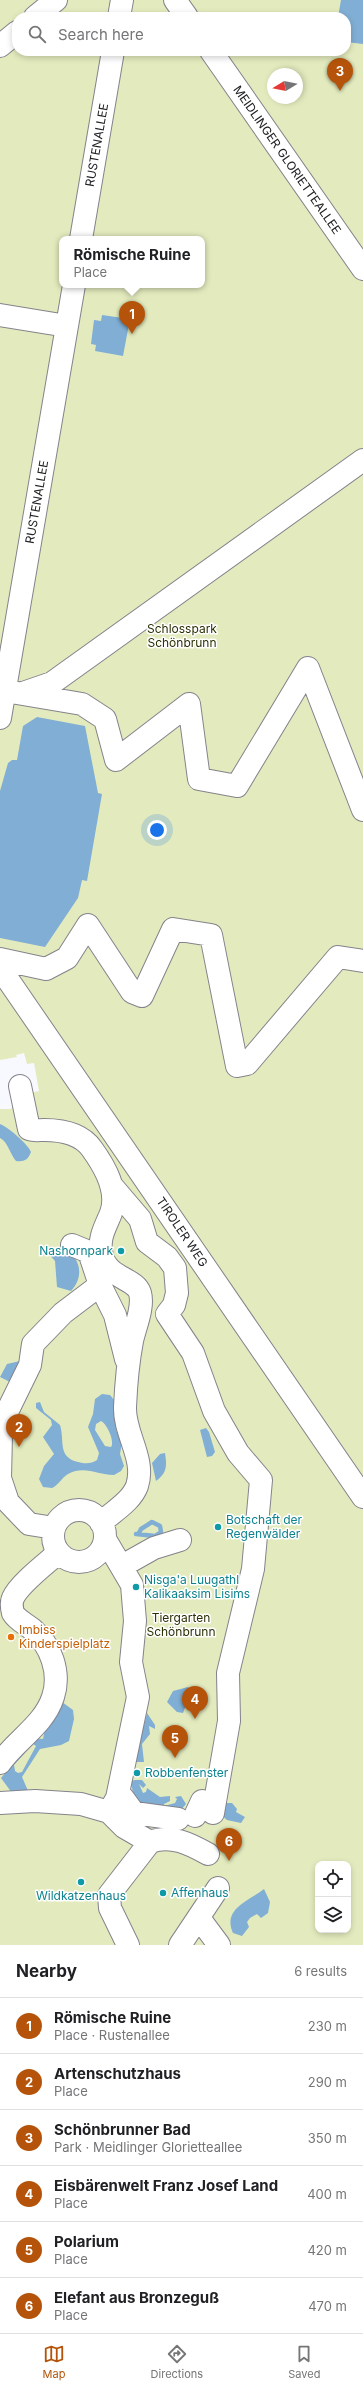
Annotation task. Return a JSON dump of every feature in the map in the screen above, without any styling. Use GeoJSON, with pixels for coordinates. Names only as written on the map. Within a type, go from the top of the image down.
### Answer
{"type":"FeatureCollection","features":[{"type":"Feature","properties":{"kind":"street"},"geometry":{"type":"LineString","coordinates":[[41,12],[56,0]]}},
{"type":"Feature","properties":{"kind":"street"},"geometry":{"type":"LineString","coordinates":[[120,12],[122,0]]}},
{"type":"Feature","properties":{"kind":"street"},"geometry":{"type":"LineString","coordinates":[[175,0],[183,12]]}},
{"type":"Feature","properties":{"kind":"street"},"geometry":{"type":"LineString","coordinates":[[0,46],[12,36]]}},
{"type":"Feature","properties":{"kind":"street","name":"RUSTENALLEE"},"geometry":{"type":"LineString","coordinates":[[82,236],[112,56]]}},
{"type":"Feature","properties":{"kind":"street","name":"MEIDLINGER GLORIETTEALLEE"},"geometry":{"type":"LineString","coordinates":[[214,56],[363,269]]}},
{"type":"Feature","properties":{"kind":"street","name":"RUSTENALLEE"},"geometry":{"type":"LineString","coordinates":[[0,718],[9,691],[73,288]]}},
{"type":"Feature","properties":{"kind":"street"},"geometry":{"type":"LineString","coordinates":[[0,315],[67,326]]}},
{"type":"Feature","properties":{"kind":"street"},"geometry":{"type":"LineString","coordinates":[[9,691],[52,683],[363,460]]}},
{"type":"Feature","properties":{"kind":"street"},"geometry":{"type":"LineString","coordinates":[[9,691],[82,704],[105,719],[116,760],[189,704],[199,779],[238,786],[308,668],[363,810]]}},
{"type":"Feature","properties":{"kind":"street"},"geometry":{"type":"LineString","coordinates":[[0,959],[46,969],[67,958],[88,925],[132,992],[142,996],[173,929],[210,935],[237,1066],[247,1064],[338,957],[363,961]]}},
{"type":"Feature","properties":{"kind":"street","name":"TIROLER WEG"},"geometry":{"type":"LineString","coordinates":[[0,968],[363,1497]]}},
{"type":"Feature","properties":{"kind":"street"},"geometry":{"type":"LineString","coordinates":[[0,1803],[35,1802],[113,1805],[123,1798],[134,1813],[186,1818],[202,1801],[208,1804],[213,1813],[219,1768],[229,1721],[228,1673],[253,1569],[261,1480],[238,1453],[221,1424],[206,1393],[199,1368],[192,1353],[168,1314],[174,1305],[177,1293],[175,1268],[167,1257],[147,1242],[140,1220],[111,1185],[92,1149],[79,1137],[64,1132],[29,1129],[20,1086]]}},
{"type":"Feature","properties":{"kind":"street"},"geometry":{"type":"LineString","coordinates":[[111,1185],[114,1200],[103,1231],[102,1253],[110,1270],[121,1279],[134,1285],[141,1298],[128,1368],[125,1417],[138,1458],[137,1486],[103,1531],[98,1554],[90,1560],[73,1562],[58,1553],[53,1536],[54,1528],[64,1515],[80,1510],[95,1516],[103,1531],[122,1566],[132,1585],[135,1621],[131,1662],[138,1697],[113,1805],[124,1827],[150,1842]]}},
{"type":"Feature","properties":{"kind":"street"},"geometry":{"type":"LineString","coordinates":[[72,1245],[89,1252],[100,1285],[115,1315],[128,1368]]}},
{"type":"Feature","properties":{"kind":"street"},"geometry":{"type":"LineString","coordinates":[[54,1528],[34,1526],[22,1518],[4,1496],[0,1478],[1,1435],[5,1418],[30,1365],[26,1342],[100,1285]]}},
{"type":"Feature","properties":{"kind":"street"},"geometry":{"type":"LineString","coordinates":[[122,1566],[154,1548],[180,1540]]}},
{"type":"Feature","properties":{"kind":"street"},"geometry":{"type":"LineString","coordinates":[[0,1763],[10,1749],[41,1719],[54,1696],[55,1673],[51,1653],[38,1634],[14,1613],[12,1605],[17,1592],[58,1553]]}},
{"type":"Feature","properties":{"kind":"street"},"geometry":{"type":"LineString","coordinates":[[128,1945],[110,1908],[109,1895],[150,1842],[161,1838],[175,1840],[208,1854]]}},
{"type":"Feature","properties":{"kind":"street"},"geometry":{"type":"LineString","coordinates":[[180,1945],[218,1888]]}},
{"type":"Feature","properties":{"kind":"street"},"geometry":{"type":"LineString","coordinates":[[199,1918],[219,1945]]}},
{"type":"Feature","properties":{"kind":"green space","name":"Schlosspark Schönbrunn"},"geometry":{"type":"Polygon","coordinates":[[[0,0],[363,0],[363,1945],[0,1945],[0,1109],[11,1109],[17,1096],[39,1091],[34,1063],[27,1064],[24,1053],[16,1055],[17,1057],[0,1060],[0,0]]]}},
{"type":"Feature","properties":{"kind":"water"},"geometry":{"type":"Polygon","coordinates":[[[341,0],[363,0],[363,44],[351,43],[351,12],[339,12],[341,0]]]}},
{"type":"Feature","properties":{"kind":"water"},"geometry":{"type":"Polygon","coordinates":[[[102,315],[130,319],[123,356],[95,351],[96,345],[91,344],[94,320],[101,321],[102,315]]]}},
{"type":"Feature","properties":{"kind":"water"},"geometry":{"type":"Polygon","coordinates":[[[37,717],[85,726],[98,793],[102,794],[87,881],[82,880],[78,898],[45,947],[0,938],[0,791],[8,763],[12,760],[17,760],[23,726],[37,717]]]}},
{"type":"Feature","properties":{"kind":"water"},"geometry":{"type":"Polygon","coordinates":[[[0,1124],[17,1136],[26,1145],[31,1152],[29,1157],[25,1160],[16,1161],[5,1142],[0,1138],[0,1124]]]}},
{"type":"Feature","properties":{"kind":"water"},"geometry":{"type":"Polygon","coordinates":[[[53,1248],[69,1252],[77,1262],[79,1268],[78,1280],[71,1291],[57,1287],[55,1261],[48,1253],[53,1248]]]}},
{"type":"Feature","properties":{"kind":"water"},"geometry":{"type":"Polygon","coordinates":[[[20,1361],[10,1382],[0,1377],[7,1364],[20,1361]]]}},
{"type":"Feature","properties":{"kind":"water"},"geometry":{"type":"Polygon","coordinates":[[[102,1394],[110,1395],[115,1401],[116,1430],[122,1442],[120,1454],[124,1466],[121,1471],[114,1475],[85,1470],[74,1471],[68,1474],[52,1488],[43,1487],[39,1479],[44,1466],[54,1454],[43,1437],[52,1425],[51,1420],[36,1408],[36,1403],[40,1402],[44,1412],[60,1425],[63,1448],[67,1456],[71,1460],[88,1463],[97,1460],[99,1453],[88,1427],[93,1414],[95,1399],[102,1394]],[[101,1421],[96,1424],[95,1430],[105,1446],[111,1447],[111,1437],[108,1429],[101,1421]]]}},
{"type":"Feature","properties":{"kind":"water"},"geometry":{"type":"Polygon","coordinates":[[[206,1428],[209,1432],[215,1452],[212,1456],[207,1457],[200,1430],[206,1428]]]}},
{"type":"Feature","properties":{"kind":"water"},"geometry":{"type":"Polygon","coordinates":[[[165,1453],[165,1469],[160,1478],[156,1481],[152,1463],[160,1454],[165,1453]]]}},
{"type":"Feature","properties":{"kind":"water"},"geometry":{"type":"Polygon","coordinates":[[[188,1687],[192,1691],[194,1700],[186,1705],[183,1713],[177,1712],[167,1702],[173,1691],[188,1687]]]}},
{"type":"Feature","properties":{"kind":"water"},"geometry":{"type":"Polygon","coordinates":[[[62,1702],[73,1710],[74,1719],[69,1741],[61,1745],[40,1749],[22,1777],[29,1793],[12,1793],[1,1778],[33,1738],[43,1739],[45,1729],[62,1702]],[[33,1744],[14,1765],[15,1771],[18,1773],[22,1772],[36,1746],[33,1744]]]}},
{"type":"Feature","properties":{"kind":"water"},"geometry":{"type":"Polygon","coordinates":[[[147,1713],[155,1725],[155,1729],[149,1726],[150,1734],[142,1744],[144,1762],[135,1762],[147,1713]]]}},
{"type":"Feature","properties":{"kind":"water"},"geometry":{"type":"Polygon","coordinates":[[[142,1780],[146,1785],[143,1788],[139,1784],[143,1793],[146,1792],[147,1788],[160,1797],[170,1796],[170,1801],[164,1804],[164,1806],[175,1803],[177,1799],[175,1797],[181,1796],[186,1804],[180,1811],[141,1807],[133,1794],[131,1781],[142,1780]]]}},
{"type":"Feature","properties":{"kind":"water"},"geometry":{"type":"Polygon","coordinates":[[[226,1801],[226,1803],[232,1803],[237,1809],[236,1812],[245,1817],[241,1823],[227,1820],[221,1815],[226,1801]]]}},
{"type":"Feature","properties":{"kind":"water"},"geometry":{"type":"Polygon","coordinates":[[[264,1889],[270,1902],[268,1913],[261,1918],[257,1914],[250,1918],[247,1922],[249,1927],[242,1936],[233,1933],[231,1918],[234,1912],[239,1906],[264,1889]]]}},
{"type":"Feature","properties":{"kind":"waterway"},"geometry":{"type":"LineString","coordinates":[[136,1534],[155,1536],[161,1532],[160,1526],[152,1522],[141,1529],[139,1533]]}},
{"type":"Feature","properties":{"kind":"place","name":"Schönbrunner Bad"},"geometry":{"type":"Point","coordinates":[340,91]}},
{"type":"Feature","properties":{"kind":"place","name":"Römische Ruine"},"geometry":{"type":"Point","coordinates":[132,334]}},
{"type":"Feature","properties":{"kind":"place","name":"Nashornpark"},"geometry":{"type":"Point","coordinates":[121,1251]}},
{"type":"Feature","properties":{"kind":"place","name":"Artenschutzhaus"},"geometry":{"type":"Point","coordinates":[19,1447]}},
{"type":"Feature","properties":{"kind":"place","name":"Botschaft der Regenwälder"},"geometry":{"type":"Point","coordinates":[218,1527]}},
{"type":"Feature","properties":{"kind":"place","name":"Nisga'a Luugathl Kalikaaksim Lisims"},"geometry":{"type":"Point","coordinates":[136,1587]}},
{"type":"Feature","properties":{"kind":"place","name":"Imbiss Kinderspielplatz"},"geometry":{"type":"Point","coordinates":[11,1637]}},
{"type":"Feature","properties":{"kind":"place","name":"Eisbärenwelt Franz Josef Land"},"geometry":{"type":"Point","coordinates":[195,1719]}},
{"type":"Feature","properties":{"kind":"place","name":"Polarium"},"geometry":{"type":"Point","coordinates":[175,1758]}},
{"type":"Feature","properties":{"kind":"place","name":"Robbenfenster"},"geometry":{"type":"Point","coordinates":[137,1773]}},
{"type":"Feature","properties":{"kind":"place","name":"Elefant aus Bronzeguß"},"geometry":{"type":"Point","coordinates":[229,1861]}},
{"type":"Feature","properties":{"kind":"place","name":"Wildkatzenhaus"},"geometry":{"type":"Point","coordinates":[81,1882]}},
{"type":"Feature","properties":{"kind":"place","name":"Affenhaus"},"geometry":{"type":"Point","coordinates":[163,1893]}},
{"type":"Feature","properties":{"kind":"park label","name":"Tiergarten Schönbrunn"},"geometry":{"type":"Point","coordinates":[181,1625]}}]}
